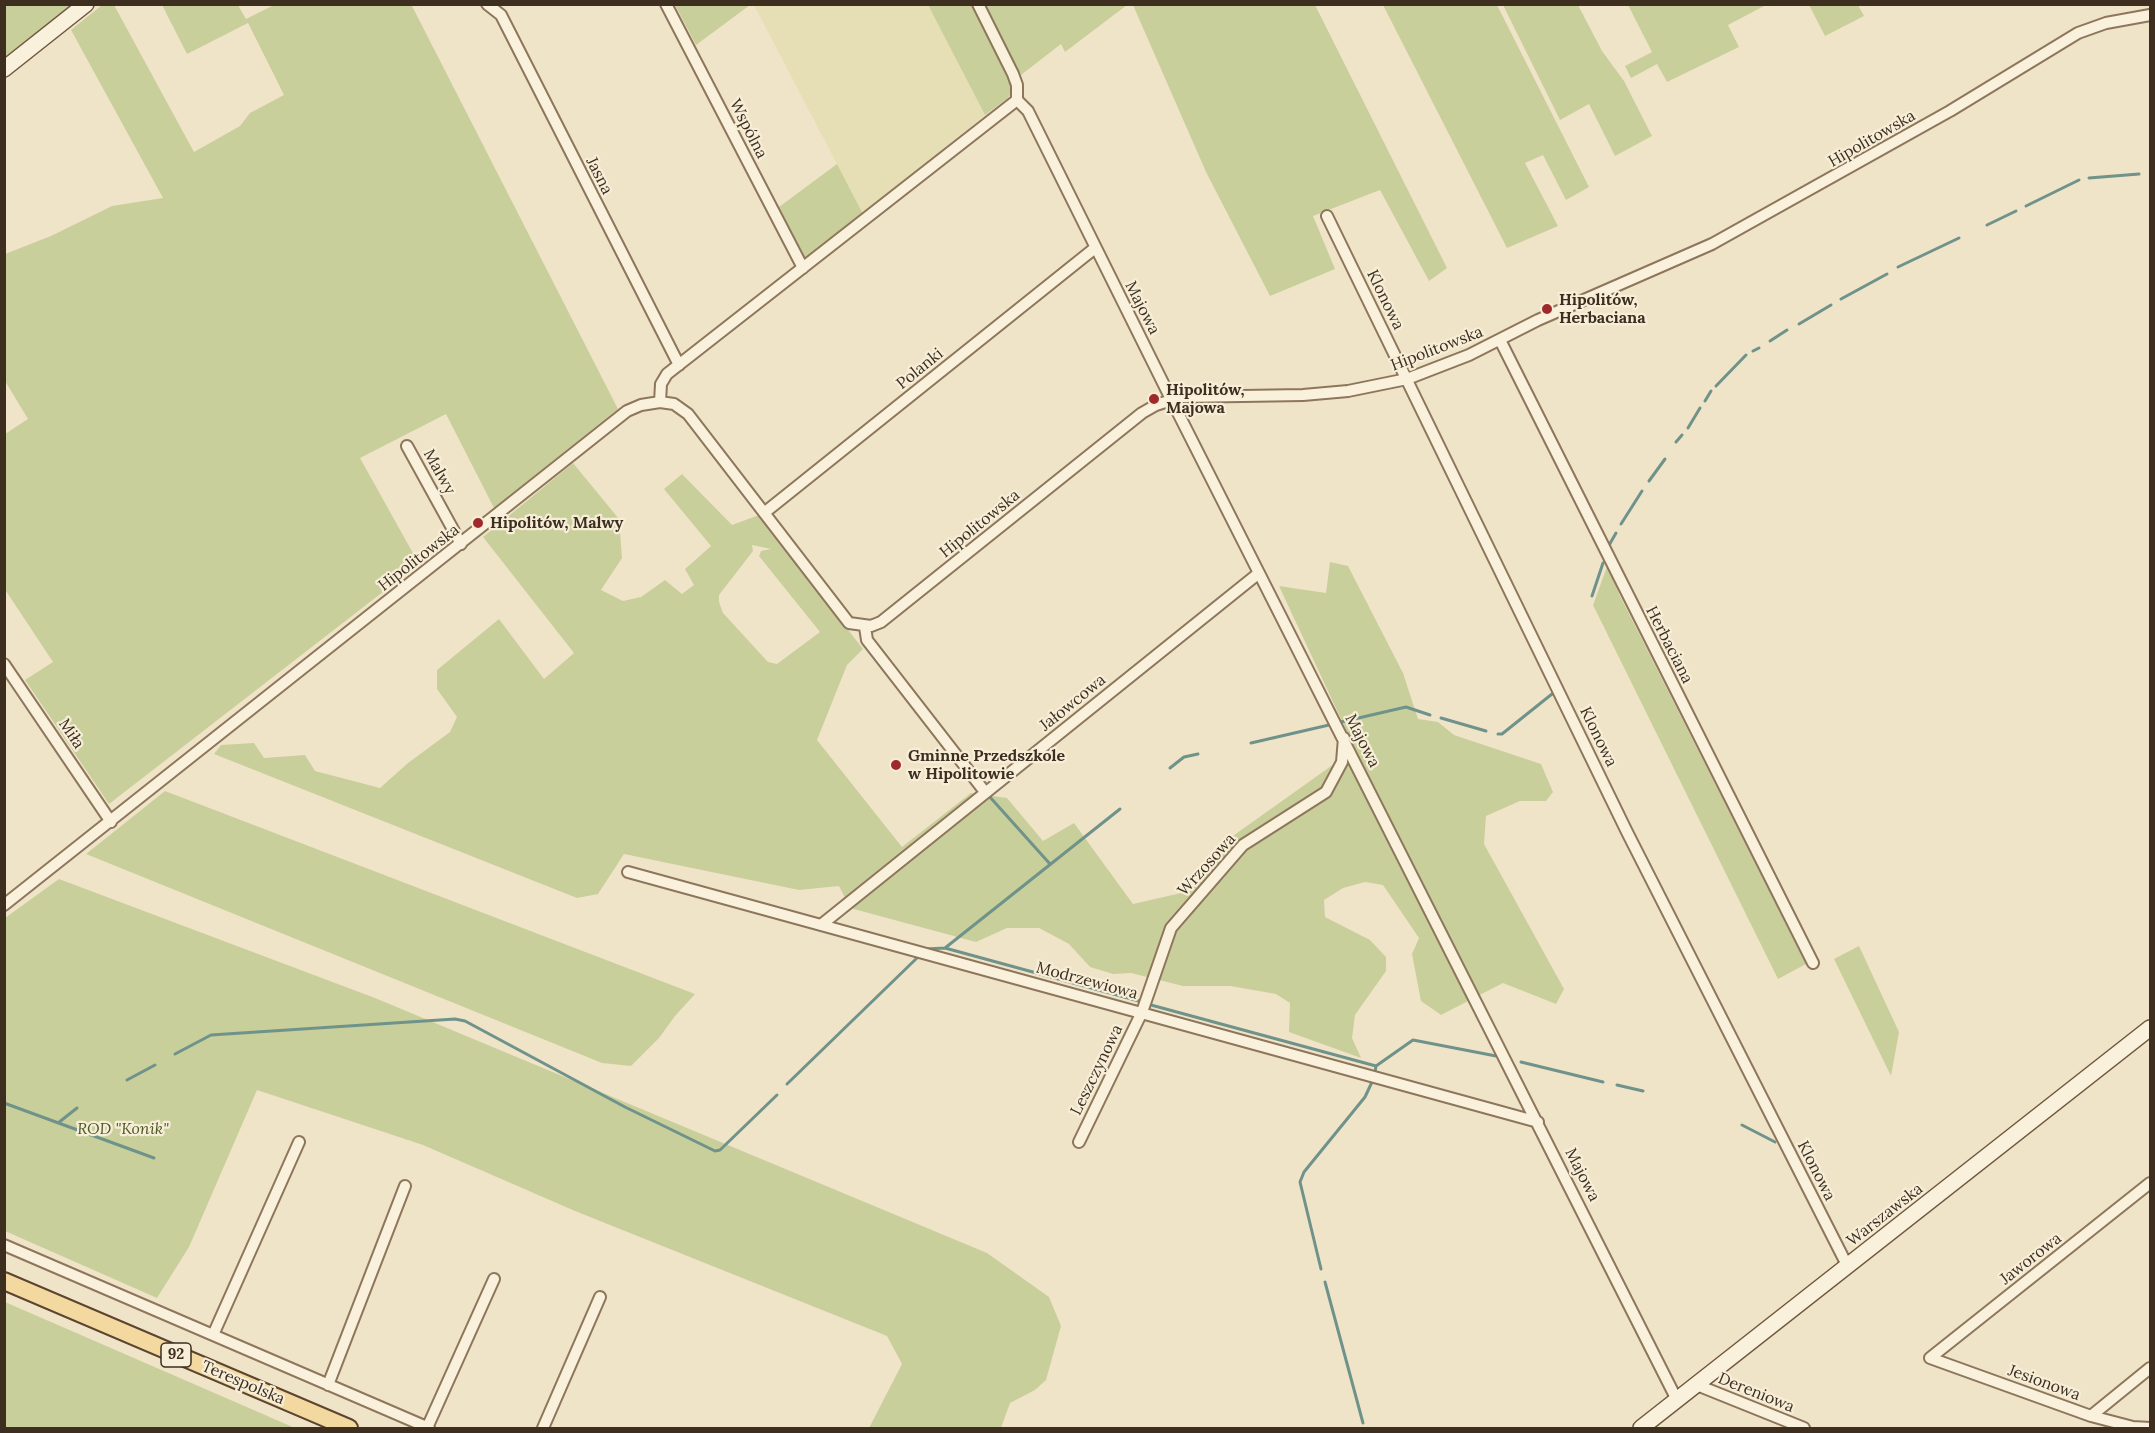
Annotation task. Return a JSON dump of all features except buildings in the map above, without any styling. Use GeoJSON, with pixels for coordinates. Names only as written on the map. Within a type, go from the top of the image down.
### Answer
{"type":"FeatureCollection","features":[{"type":"Feature","properties":{"kind":"main road","name":"Terespolska"},"geometry":{"type":"LineString","coordinates":[[4,1281],[349,1428]]}},
{"type":"Feature","properties":{"kind":"street"},"geometry":{"type":"LineString","coordinates":[[4,69],[86,4]]}},
{"type":"Feature","properties":{"kind":"street","name":"Jasna"},"geometry":{"type":"LineString","coordinates":[[487,4],[501,15],[679,365]]}},
{"type":"Feature","properties":{"kind":"street","name":"Wspólna"},"geometry":{"type":"LineString","coordinates":[[666,4],[803,268]]}},
{"type":"Feature","properties":{"kind":"street"},"geometry":{"type":"LineString","coordinates":[[978,4],[1013,75],[1017,85],[1017,100],[664,377],[660,402],[674,404],[688,414],[849,623],[865,627],[867,640],[985,792]]}},
{"type":"Feature","properties":{"kind":"street","name":"Hipolitowska"},"geometry":{"type":"LineString","coordinates":[[865,627],[881,622],[1142,413],[1171,399],[1326,393],[1407,379],[1500,340],[1712,244],[1950,111],[2078,33],[2106,23],[2151,15]]}},
{"type":"Feature","properties":{"kind":"street","name":"Majowa"},"geometry":{"type":"LineString","coordinates":[[1017,100],[1028,111],[1677,1400]]}},
{"type":"Feature","properties":{"kind":"street","name":"Klonowa"},"geometry":{"type":"LineString","coordinates":[[1327,216],[1627,832],[1848,1267]]}},
{"type":"Feature","properties":{"kind":"street","name":"Polanki"},"geometry":{"type":"LineString","coordinates":[[764,513],[1095,248]]}},
{"type":"Feature","properties":{"kind":"street","name":"Herbaciana"},"geometry":{"type":"LineString","coordinates":[[1500,340],[1813,963]]}},
{"type":"Feature","properties":{"kind":"street","name":"Hipolitowska"},"geometry":{"type":"LineString","coordinates":[[7,899],[111,822],[627,411],[640,405],[660,402]]}},
{"type":"Feature","properties":{"kind":"street","name":"Malwy"},"geometry":{"type":"LineString","coordinates":[[407,446],[461,544]]}},
{"type":"Feature","properties":{"kind":"street","name":"Jałowcowa"},"geometry":{"type":"LineString","coordinates":[[821,925],[1259,573]]}},
{"type":"Feature","properties":{"kind":"street","name":"Miła"},"geometry":{"type":"LineString","coordinates":[[4,664],[111,822]]}},
{"type":"Feature","properties":{"kind":"street","name":"Wrzosowa"},"geometry":{"type":"LineString","coordinates":[[1142,1012],[1171,928],[1243,845],[1326,792],[1342,762],[1344,738]]}},
{"type":"Feature","properties":{"kind":"street","name":"Modrzewiowa"},"geometry":{"type":"LineString","coordinates":[[628,872],[1538,1122]]}},
{"type":"Feature","properties":{"kind":"street","name":"Leszczynowa"},"geometry":{"type":"LineString","coordinates":[[1079,1142],[1142,1012]]}},
{"type":"Feature","properties":{"kind":"street","name":"Warszawska"},"geometry":{"type":"LineString","coordinates":[[1641,1428],[2151,1028]]}},
{"type":"Feature","properties":{"kind":"street"},"geometry":{"type":"LineString","coordinates":[[213,1335],[298,1142]]}},
{"type":"Feature","properties":{"kind":"street","name":"Jaworowa"},"geometry":{"type":"LineString","coordinates":[[1929,1358],[2151,1183]]}},
{"type":"Feature","properties":{"kind":"street"},"geometry":{"type":"LineString","coordinates":[[328,1385],[405,1186]]}},
{"type":"Feature","properties":{"kind":"street"},"geometry":{"type":"LineString","coordinates":[[4,1245],[428,1428],[494,1279]]}},
{"type":"Feature","properties":{"kind":"street"},"geometry":{"type":"LineString","coordinates":[[543,1428],[600,1297]]}},
{"type":"Feature","properties":{"kind":"street","name":"Jesionowa"},"geometry":{"type":"LineString","coordinates":[[1929,1358],[2091,1416],[2133,1427],[2151,1428]]}},
{"type":"Feature","properties":{"kind":"street"},"geometry":{"type":"LineString","coordinates":[[2091,1416],[2151,1368]]}},
{"type":"Feature","properties":{"kind":"street","name":"Dereniowa"},"geometry":{"type":"LineString","coordinates":[[1697,1385],[1804,1428]]}},
{"type":"Feature","properties":{"kind":"shaded area"},"geometry":{"type":"Polygon","coordinates":[[[754,5],[928,5],[985,115],[863,214],[754,5]]]}},
{"type":"Feature","properties":{"kind":"green space"},"geometry":{"type":"Polygon","coordinates":[[[5,4],[72,4],[72,5],[5,57],[5,4]]]}},
{"type":"Feature","properties":{"kind":"green space"},"geometry":{"type":"Polygon","coordinates":[[[411,4],[618,409],[494,508],[446,414],[360,458],[419,564],[109,804],[25,680],[53,662],[4,588],[5,434],[28,419],[5,381],[5,254],[51,236],[112,206],[163,198],[71,30],[102,5],[114,5],[194,152],[240,126],[250,113],[284,95],[248,23],[187,54],[162,5],[238,5],[246,19],[274,5],[411,4]]]}},
{"type":"Feature","properties":{"kind":"green space"},"geometry":{"type":"Polygon","coordinates":[[[675,5],[750,5],[696,45],[675,5]]]}},
{"type":"Feature","properties":{"kind":"green space"},"geometry":{"type":"Polygon","coordinates":[[[928,5],[972,5],[1013,90],[1008,98],[985,115],[928,5]]]}},
{"type":"Feature","properties":{"kind":"green space"},"geometry":{"type":"Polygon","coordinates":[[[985,5],[1127,5],[1065,52],[1061,44],[1021,75],[985,5]]]}},
{"type":"Feature","properties":{"kind":"green space"},"geometry":{"type":"Polygon","coordinates":[[[1133,5],[1315,5],[1447,268],[1429,281],[1380,190],[1313,216],[1335,269],[1270,296],[1206,172],[1133,5]]]}},
{"type":"Feature","properties":{"kind":"green space"},"geometry":{"type":"Polygon","coordinates":[[[1383,5],[1497,5],[1589,187],[1566,200],[1543,155],[1525,163],[1558,226],[1507,248],[1383,5]]]}},
{"type":"Feature","properties":{"kind":"green space"},"geometry":{"type":"Polygon","coordinates":[[[1503,5],[1578,5],[1602,51],[1624,81],[1652,136],[1615,156],[1589,104],[1560,120],[1503,5]]]}},
{"type":"Feature","properties":{"kind":"green space"},"geometry":{"type":"Polygon","coordinates":[[[1628,5],[1766,5],[1728,25],[1739,47],[1667,82],[1657,64],[1631,78],[1625,66],[1652,52],[1628,5]]]}},
{"type":"Feature","properties":{"kind":"green space"},"geometry":{"type":"Polygon","coordinates":[[[1809,5],[1858,5],[1864,16],[1825,36],[1809,5]]]}},
{"type":"Feature","properties":{"kind":"green space"},"geometry":{"type":"Polygon","coordinates":[[[837,164],[863,214],[806,259],[779,207],[837,164]]]}},
{"type":"Feature","properties":{"kind":"green space"},"geometry":{"type":"Polygon","coordinates":[[[573,463],[619,519],[622,558],[601,590],[623,601],[641,597],[665,580],[682,594],[694,585],[685,569],[711,546],[664,489],[682,474],[732,525],[759,515],[863,649],[847,665],[817,740],[902,847],[971,793],[1007,798],[1043,841],[1074,823],[1133,904],[1190,891],[1223,843],[1355,749],[1279,586],[1326,593],[1330,562],[1348,566],[1403,673],[1418,719],[1438,722],[1454,735],[1541,764],[1553,792],[1546,801],[1520,801],[1486,816],[1484,844],[1564,989],[1556,1004],[1503,983],[1441,1015],[1421,1001],[1412,954],[1419,938],[1383,885],[1365,882],[1343,888],[1324,900],[1325,917],[1370,940],[1386,957],[1386,971],[1355,1015],[1352,1038],[1361,1058],[1289,1032],[1290,1003],[1276,994],[1230,986],[1183,986],[1131,973],[1113,974],[1090,967],[1069,944],[1039,928],[1007,928],[976,942],[850,908],[839,886],[799,890],[624,854],[598,894],[577,898],[214,754],[221,745],[254,743],[264,758],[305,755],[315,771],[380,788],[408,763],[450,732],[457,717],[437,689],[437,670],[499,619],[544,679],[574,653],[483,537],[573,463]],[[752,545],[753,551],[719,595],[719,602],[723,613],[768,662],[777,664],[820,632],[759,556],[761,551],[771,549],[752,545]]]}},
{"type":"Feature","properties":{"kind":"green space"},"geometry":{"type":"Polygon","coordinates":[[[1608,564],[1619,594],[1806,964],[1778,979],[1593,605],[1608,564]]]}},
{"type":"Feature","properties":{"kind":"green space"},"geometry":{"type":"Polygon","coordinates":[[[165,791],[695,994],[659,1038],[631,1066],[602,1063],[86,854],[165,791]]]}},
{"type":"Feature","properties":{"kind":"green space","name":"ROD \"Konik\""},"geometry":{"type":"Polygon","coordinates":[[[59,879],[375,998],[987,1253],[1049,1297],[1061,1326],[1046,1380],[1035,1390],[1010,1403],[1001,1428],[869,1428],[902,1364],[887,1336],[575,1211],[423,1145],[257,1090],[189,1247],[157,1298],[5,1231],[5,918],[59,879]]]}},
{"type":"Feature","properties":{"kind":"green space"},"geometry":{"type":"Polygon","coordinates":[[[1859,946],[1899,1032],[1891,1076],[1834,959],[1859,946]]]}},
{"type":"Feature","properties":{"kind":"green space"},"geometry":{"type":"Polygon","coordinates":[[[5,1302],[295,1428],[5,1428],[5,1302]]]}},
{"type":"Feature","properties":{"kind":"waterway"},"geometry":{"type":"LineString","coordinates":[[2089,178],[2139,174]]}},
{"type":"Feature","properties":{"kind":"waterway"},"geometry":{"type":"LineString","coordinates":[[2026,206],[2079,180]]}},
{"type":"Feature","properties":{"kind":"waterway"},"geometry":{"type":"LineString","coordinates":[[1987,225],[2016,211]]}},
{"type":"Feature","properties":{"kind":"waterway"},"geometry":{"type":"LineString","coordinates":[[1898,267],[1959,238]]}},
{"type":"Feature","properties":{"kind":"waterway"},"geometry":{"type":"LineString","coordinates":[[1841,299],[1887,274]]}},
{"type":"Feature","properties":{"kind":"waterway"},"geometry":{"type":"LineString","coordinates":[[1799,324],[1831,305]]}},
{"type":"Feature","properties":{"kind":"waterway"},"geometry":{"type":"LineString","coordinates":[[1770,341],[1787,330]]}},
{"type":"Feature","properties":{"kind":"waterway"},"geometry":{"type":"LineString","coordinates":[[1753,351],[1759,348]]}},
{"type":"Feature","properties":{"kind":"waterway"},"geometry":{"type":"LineString","coordinates":[[1716,386],[1746,355]]}},
{"type":"Feature","properties":{"kind":"waterway"},"geometry":{"type":"LineString","coordinates":[[1705,401],[1711,391]]}},
{"type":"Feature","properties":{"kind":"waterway"},"geometry":{"type":"LineString","coordinates":[[1688,428],[1700,408]]}},
{"type":"Feature","properties":{"kind":"waterway"},"geometry":{"type":"LineString","coordinates":[[1676,442],[1682,435]]}},
{"type":"Feature","properties":{"kind":"waterway"},"geometry":{"type":"LineString","coordinates":[[1649,481],[1665,459]]}},
{"type":"Feature","properties":{"kind":"waterway"},"geometry":{"type":"LineString","coordinates":[[1621,524],[1642,491]]}},
{"type":"Feature","properties":{"kind":"waterway"},"geometry":{"type":"LineString","coordinates":[[1608,547],[1616,533]]}},
{"type":"Feature","properties":{"kind":"waterway"},"geometry":{"type":"LineString","coordinates":[[1592,596],[1603,563]]}},
{"type":"Feature","properties":{"kind":"waterway"},"geometry":{"type":"LineString","coordinates":[[1498,734],[1502,734],[1552,694]]}},
{"type":"Feature","properties":{"kind":"waterway"},"geometry":{"type":"LineString","coordinates":[[1341,722],[1406,707],[1430,715]]}},
{"type":"Feature","properties":{"kind":"waterway"},"geometry":{"type":"LineString","coordinates":[[1441,718],[1486,731]]}},
{"type":"Feature","properties":{"kind":"waterway"},"geometry":{"type":"LineString","coordinates":[[1251,743],[1329,725]]}},
{"type":"Feature","properties":{"kind":"waterway"},"geometry":{"type":"LineString","coordinates":[[1170,768],[1184,757],[1198,754]]}},
{"type":"Feature","properties":{"kind":"waterway"},"geometry":{"type":"LineString","coordinates":[[989,796],[1050,864]]}},
{"type":"Feature","properties":{"kind":"waterway"},"geometry":{"type":"LineString","coordinates":[[945,948],[1120,809]]}},
{"type":"Feature","properties":{"kind":"waterway"},"geometry":{"type":"LineString","coordinates":[[925,949],[945,948],[1139,1001]]}},
{"type":"Feature","properties":{"kind":"waterway"},"geometry":{"type":"LineString","coordinates":[[787,1084],[918,957]]}},
{"type":"Feature","properties":{"kind":"waterway"},"geometry":{"type":"LineString","coordinates":[[1151,1005],[1376,1066]]}},
{"type":"Feature","properties":{"kind":"waterway"},"geometry":{"type":"LineString","coordinates":[[175,1054],[211,1035],[455,1019],[465,1021],[625,1107],[715,1151],[720,1150],[777,1095]]}},
{"type":"Feature","properties":{"kind":"waterway"},"geometry":{"type":"LineString","coordinates":[[1375,1072],[1376,1066],[1413,1040],[1496,1056]]}},
{"type":"Feature","properties":{"kind":"waterway"},"geometry":{"type":"LineString","coordinates":[[1521,1062],[1603,1082]]}},
{"type":"Feature","properties":{"kind":"waterway"},"geometry":{"type":"LineString","coordinates":[[127,1080],[155,1065]]}},
{"type":"Feature","properties":{"kind":"waterway"},"geometry":{"type":"LineString","coordinates":[[1321,1269],[1300,1182],[1304,1172],[1365,1097],[1372,1082]]}},
{"type":"Feature","properties":{"kind":"waterway"},"geometry":{"type":"LineString","coordinates":[[1617,1085],[1643,1091]]}},
{"type":"Feature","properties":{"kind":"waterway"},"geometry":{"type":"LineString","coordinates":[[4,1103],[154,1158]]}},
{"type":"Feature","properties":{"kind":"waterway"},"geometry":{"type":"LineString","coordinates":[[58,1123],[77,1108]]}},
{"type":"Feature","properties":{"kind":"waterway"},"geometry":{"type":"LineString","coordinates":[[1742,1125],[1775,1142]]}},
{"type":"Feature","properties":{"kind":"waterway"},"geometry":{"type":"LineString","coordinates":[[1325,1282],[1363,1423]]}},
{"type":"Feature","properties":{"kind":"place","name":"Hipolitów, Herbaciana"},"geometry":{"type":"Point","coordinates":[1547,309]}},
{"type":"Feature","properties":{"kind":"place","name":"Hipolitów, Majowa"},"geometry":{"type":"Point","coordinates":[1154,399]}},
{"type":"Feature","properties":{"kind":"place","name":"Hipolitów, Malwy"},"geometry":{"type":"Point","coordinates":[478,523]}},
{"type":"Feature","properties":{"kind":"place","name":"Gminne Przedszkole w Hipolitowie"},"geometry":{"type":"Point","coordinates":[896,765]}}]}
